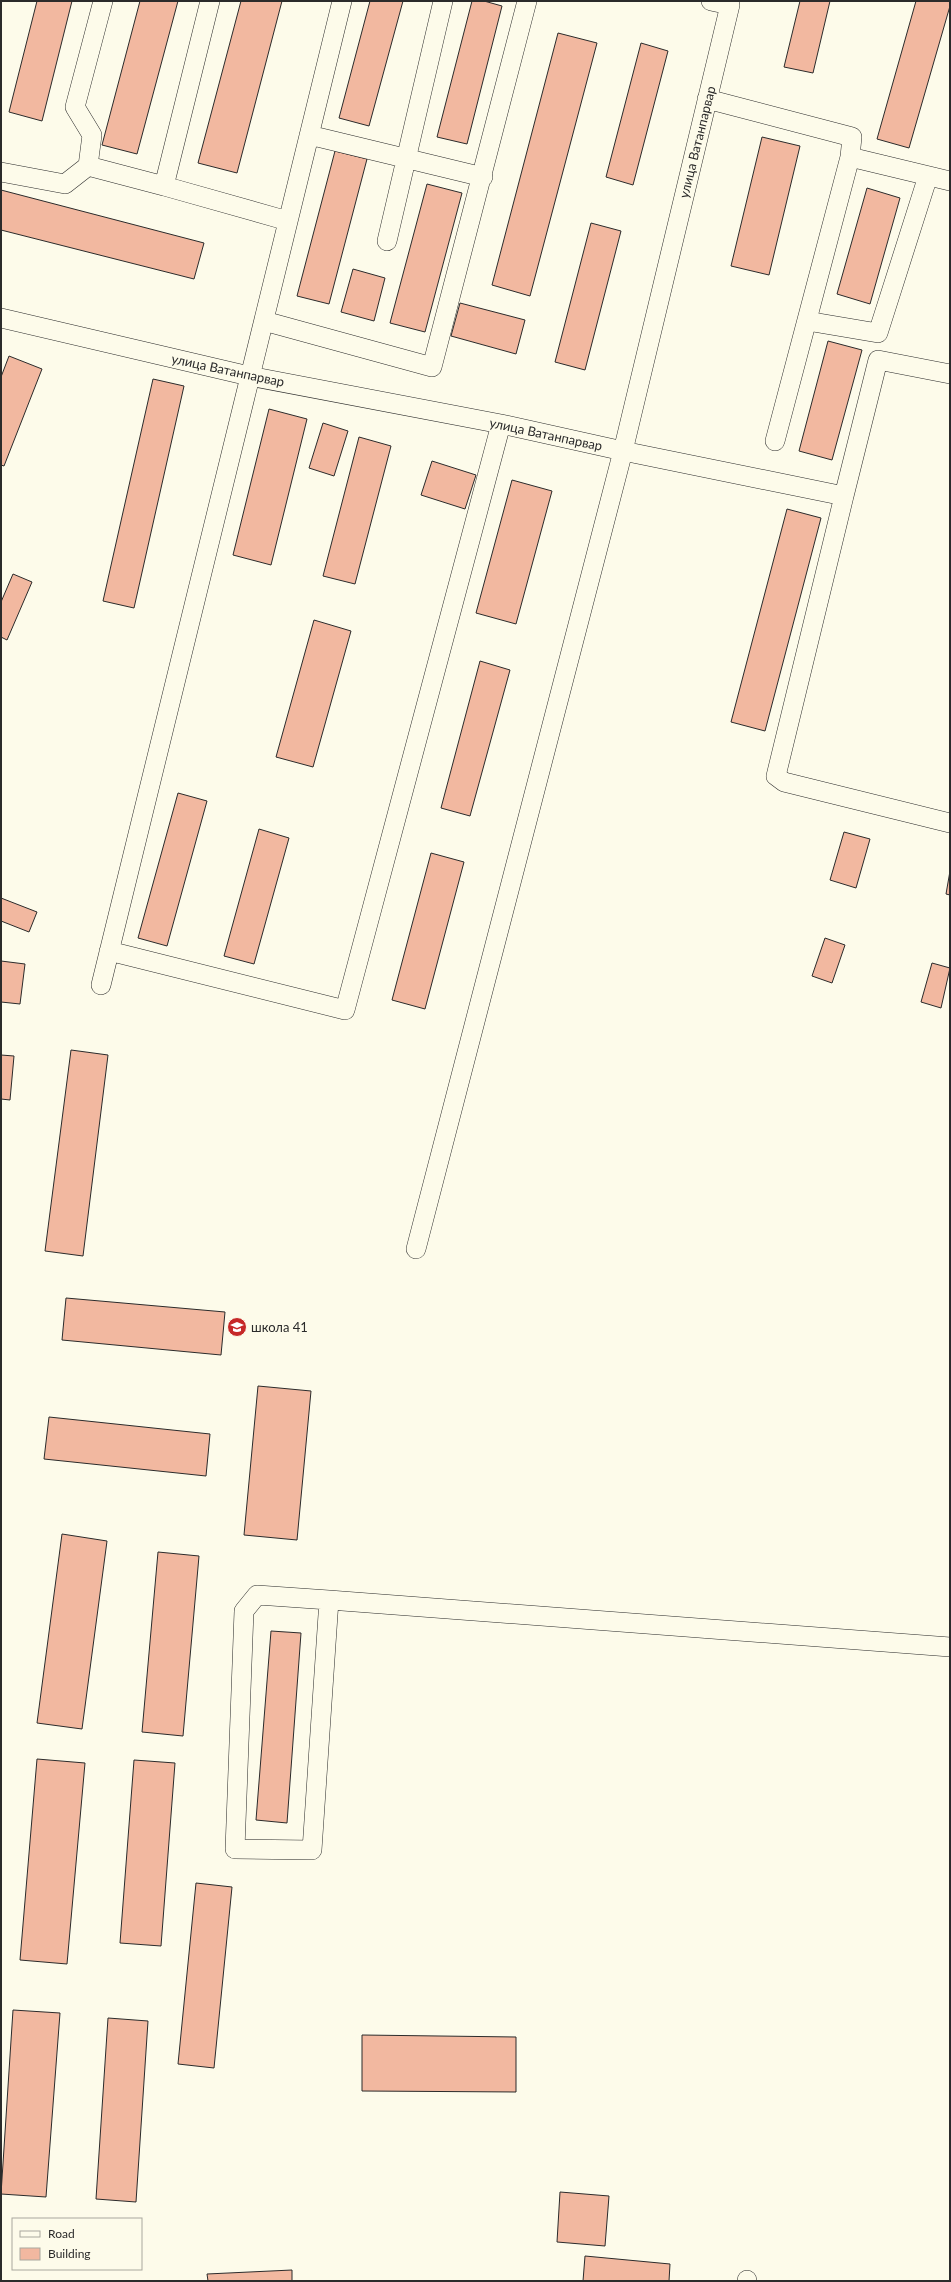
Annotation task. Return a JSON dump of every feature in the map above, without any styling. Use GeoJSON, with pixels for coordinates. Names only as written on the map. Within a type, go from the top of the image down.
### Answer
{"type":"FeatureCollection","features":[{"type":"Feature","properties":{"kind":"street"},"geometry":{"type":"LineString","coordinates":[[1,172],[65,184],[88,166],[92,135],[75,107],[104,1]]}},
{"type":"Feature","properties":{"kind":"street"},"geometry":{"type":"LineString","coordinates":[[164,186],[210,1]]}},
{"type":"Feature","properties":{"kind":"street"},"geometry":{"type":"LineString","coordinates":[[101,985],[342,1]]}},
{"type":"Feature","properties":{"kind":"street"},"geometry":{"type":"LineString","coordinates":[[387,241],[443,1]]}},
{"type":"Feature","properties":{"kind":"street"},"geometry":{"type":"LineString","coordinates":[[264,321],[432,367],[483,177],[527,1]]}},
{"type":"Feature","properties":{"kind":"street","name":"улица Ватанпарвар"},"geometry":{"type":"LineString","coordinates":[[1,318],[249,376],[501,424],[623,451],[730,3],[711,1]]}},
{"type":"Feature","properties":{"kind":"street"},"geometry":{"type":"LineString","coordinates":[[707,99],[852,137],[850,157],[775,441]]}},
{"type":"Feature","properties":{"kind":"street"},"geometry":{"type":"LineString","coordinates":[[309,135],[483,177]]}},
{"type":"Feature","properties":{"kind":"street"},"geometry":{"type":"LineString","coordinates":[[850,157],[950,181]]}},
{"type":"Feature","properties":{"kind":"street"},"geometry":{"type":"LineString","coordinates":[[88,166],[288,221]]}},
{"type":"Feature","properties":{"kind":"street"},"geometry":{"type":"LineString","coordinates":[[807,321],[878,332],[928,176]]}},
{"type":"Feature","properties":{"kind":"street"},"geometry":{"type":"LineString","coordinates":[[950,374],[878,360],[776,776],[784,782],[950,823]]}},
{"type":"Feature","properties":{"kind":"street"},"geometry":{"type":"LineString","coordinates":[[109,951],[345,1010],[501,424]]}},
{"type":"Feature","properties":{"kind":"street"},"geometry":{"type":"LineString","coordinates":[[416,1250],[623,451],[844,496]]}},
{"type":"Feature","properties":{"kind":"street"},"geometry":{"type":"LineString","coordinates":[[329,1600],[312,1850],[235,1849],[244,1611],[257,1595],[329,1600],[950,1647]]}},
{"type":"Feature","properties":{"kind":"building"},"geometry":{"type":"Polygon","coordinates":[[[37,1],[72,1],[42,121],[9,112],[37,1]]]}},
{"type":"Feature","properties":{"kind":"building"},"geometry":{"type":"Polygon","coordinates":[[[140,1],[178,1],[137,154],[102,145],[140,1]]]}},
{"type":"Feature","properties":{"kind":"building"},"geometry":{"type":"Polygon","coordinates":[[[241,1],[282,1],[237,173],[198,163],[241,1]]]}},
{"type":"Feature","properties":{"kind":"building"},"geometry":{"type":"Polygon","coordinates":[[[370,1],[403,1],[369,126],[339,118],[370,1]]]}},
{"type":"Feature","properties":{"kind":"building"},"geometry":{"type":"Polygon","coordinates":[[[472,1],[484,1],[502,6],[467,144],[437,137],[472,1]]]}},
{"type":"Feature","properties":{"kind":"building"},"geometry":{"type":"Polygon","coordinates":[[[800,1],[830,1],[813,73],[784,67],[800,1]]]}},
{"type":"Feature","properties":{"kind":"building"},"geometry":{"type":"Polygon","coordinates":[[[916,1],[950,1],[950,6],[909,148],[877,139],[916,1]]]}},
{"type":"Feature","properties":{"kind":"building"},"geometry":{"type":"Polygon","coordinates":[[[558,33],[597,43],[530,296],[492,285],[558,33]]]}},
{"type":"Feature","properties":{"kind":"building"},"geometry":{"type":"Polygon","coordinates":[[[641,43],[668,51],[633,185],[606,177],[641,43]]]}},
{"type":"Feature","properties":{"kind":"building"},"geometry":{"type":"Polygon","coordinates":[[[762,137],[800,146],[769,275],[731,266],[762,137]]]}},
{"type":"Feature","properties":{"kind":"building"},"geometry":{"type":"Polygon","coordinates":[[[335,151],[367,159],[329,304],[297,296],[335,151]]]}},
{"type":"Feature","properties":{"kind":"building"},"geometry":{"type":"Polygon","coordinates":[[[427,184],[462,193],[425,332],[390,323],[427,184]]]}},
{"type":"Feature","properties":{"kind":"building"},"geometry":{"type":"Polygon","coordinates":[[[867,188],[900,198],[870,304],[837,294],[867,188]]]}},
{"type":"Feature","properties":{"kind":"building"},"geometry":{"type":"Polygon","coordinates":[[[1,190],[204,243],[194,279],[1,230],[1,190]]]}},
{"type":"Feature","properties":{"kind":"building"},"geometry":{"type":"Polygon","coordinates":[[[591,223],[621,231],[585,370],[555,362],[591,223]]]}},
{"type":"Feature","properties":{"kind":"building"},"geometry":{"type":"Polygon","coordinates":[[[353,269],[385,278],[374,321],[341,312],[353,269]]]}},
{"type":"Feature","properties":{"kind":"building"},"geometry":{"type":"Polygon","coordinates":[[[460,303],[525,320],[516,354],[451,336],[460,303]]]}},
{"type":"Feature","properties":{"kind":"building"},"geometry":{"type":"Polygon","coordinates":[[[828,341],[862,350],[832,460],[799,451],[828,341]]]}},
{"type":"Feature","properties":{"kind":"building"},"geometry":{"type":"Polygon","coordinates":[[[9,356],[42,369],[4,466],[1,465],[1,377],[9,356]]]}},
{"type":"Feature","properties":{"kind":"building"},"geometry":{"type":"Polygon","coordinates":[[[153,379],[184,386],[134,608],[103,601],[153,379]]]}},
{"type":"Feature","properties":{"kind":"building"},"geometry":{"type":"Polygon","coordinates":[[[269,409],[307,419],[271,565],[233,555],[269,409]]]}},
{"type":"Feature","properties":{"kind":"building"},"geometry":{"type":"Polygon","coordinates":[[[323,423],[348,431],[334,476],[309,468],[323,423]]]}},
{"type":"Feature","properties":{"kind":"building"},"geometry":{"type":"Polygon","coordinates":[[[359,437],[391,446],[355,584],[323,576],[359,437]]]}},
{"type":"Feature","properties":{"kind":"building"},"geometry":{"type":"Polygon","coordinates":[[[432,461],[476,475],[465,509],[421,495],[432,461]]]}},
{"type":"Feature","properties":{"kind":"building"},"geometry":{"type":"Polygon","coordinates":[[[512,480],[552,491],[516,624],[476,613],[512,480]]]}},
{"type":"Feature","properties":{"kind":"building"},"geometry":{"type":"Polygon","coordinates":[[[787,509],[821,518],[765,731],[731,722],[787,509]]]}},
{"type":"Feature","properties":{"kind":"building"},"geometry":{"type":"Polygon","coordinates":[[[13,574],[32,582],[7,640],[1,637],[1,602],[13,574]]]}},
{"type":"Feature","properties":{"kind":"building"},"geometry":{"type":"Polygon","coordinates":[[[314,620],[351,631],[313,767],[276,757],[314,620]]]}},
{"type":"Feature","properties":{"kind":"building"},"geometry":{"type":"Polygon","coordinates":[[[480,661],[510,670],[470,816],[441,808],[480,661]]]}},
{"type":"Feature","properties":{"kind":"building"},"geometry":{"type":"Polygon","coordinates":[[[178,793],[207,801],[167,946],[138,938],[178,793]]]}},
{"type":"Feature","properties":{"kind":"building"},"geometry":{"type":"Polygon","coordinates":[[[259,829],[289,838],[254,964],[224,956],[259,829]]]}},
{"type":"Feature","properties":{"kind":"building"},"geometry":{"type":"Polygon","coordinates":[[[844,832],[870,839],[856,888],[830,880],[844,832]]]}},
{"type":"Feature","properties":{"kind":"building"},"geometry":{"type":"Polygon","coordinates":[[[431,853],[464,862],[425,1009],[392,1000],[431,853]]]}},
{"type":"Feature","properties":{"kind":"building"},"geometry":{"type":"Polygon","coordinates":[[[950,871],[950,895],[946,894],[950,871]]]}},
{"type":"Feature","properties":{"kind":"building"},"geometry":{"type":"Polygon","coordinates":[[[1,898],[37,912],[29,932],[1,921],[1,898]]]}},
{"type":"Feature","properties":{"kind":"building"},"geometry":{"type":"Polygon","coordinates":[[[825,938],[845,945],[832,983],[812,976],[825,938]]]}},
{"type":"Feature","properties":{"kind":"building"},"geometry":{"type":"Polygon","coordinates":[[[1,961],[25,964],[20,1004],[1,1002],[1,961]]]}},
{"type":"Feature","properties":{"kind":"building"},"geometry":{"type":"Polygon","coordinates":[[[932,963],[950,968],[941,1008],[921,1002],[932,963]]]}},
{"type":"Feature","properties":{"kind":"building"},"geometry":{"type":"Polygon","coordinates":[[[71,1050],[108,1055],[83,1256],[45,1251],[71,1050]]]}},
{"type":"Feature","properties":{"kind":"building"},"geometry":{"type":"Polygon","coordinates":[[[1,1055],[14,1056],[10,1100],[1,1099],[1,1055]]]}},
{"type":"Feature","properties":{"kind":"building"},"geometry":{"type":"Polygon","coordinates":[[[66,1298],[225,1312],[221,1355],[62,1340],[66,1298]]]}},
{"type":"Feature","properties":{"kind":"building"},"geometry":{"type":"Polygon","coordinates":[[[258,1386],[311,1391],[297,1540],[244,1535],[258,1386]]]}},
{"type":"Feature","properties":{"kind":"building"},"geometry":{"type":"Polygon","coordinates":[[[49,1417],[210,1434],[206,1476],[44,1459],[49,1417]]]}},
{"type":"Feature","properties":{"kind":"building"},"geometry":{"type":"Polygon","coordinates":[[[62,1534],[107,1541],[82,1729],[37,1723],[62,1534]]]}},
{"type":"Feature","properties":{"kind":"building"},"geometry":{"type":"Polygon","coordinates":[[[158,1552],[199,1556],[183,1736],[142,1732],[158,1552]]]}},
{"type":"Feature","properties":{"kind":"building"},"geometry":{"type":"Polygon","coordinates":[[[271,1631],[301,1633],[287,1823],[256,1820],[271,1631]]]}},
{"type":"Feature","properties":{"kind":"building"},"geometry":{"type":"Polygon","coordinates":[[[37,1759],[85,1763],[67,1964],[20,1960],[37,1759]]]}},
{"type":"Feature","properties":{"kind":"building"},"geometry":{"type":"Polygon","coordinates":[[[134,1760],[175,1763],[161,1946],[120,1943],[134,1760]]]}},
{"type":"Feature","properties":{"kind":"building"},"geometry":{"type":"Polygon","coordinates":[[[196,1883],[232,1887],[214,2068],[178,2064],[196,1883]]]}},
{"type":"Feature","properties":{"kind":"building"},"geometry":{"type":"Polygon","coordinates":[[[13,2010],[60,2013],[46,2197],[1,2194],[13,2010]]]}},
{"type":"Feature","properties":{"kind":"building"},"geometry":{"type":"Polygon","coordinates":[[[108,2018],[148,2021],[136,2202],[96,2199],[108,2018]]]}},
{"type":"Feature","properties":{"kind":"building"},"geometry":{"type":"Polygon","coordinates":[[[362,2035],[516,2037],[516,2092],[362,2091],[362,2035]]]}},
{"type":"Feature","properties":{"kind":"building"},"geometry":{"type":"Polygon","coordinates":[[[560,2192],[609,2196],[605,2246],[557,2242],[560,2192]]]}},
{"type":"Feature","properties":{"kind":"building"},"geometry":{"type":"Polygon","coordinates":[[[585,2256],[670,2264],[669,2281],[583,2281],[585,2256]]]}},
{"type":"Feature","properties":{"kind":"building"},"geometry":{"type":"Polygon","coordinates":[[[292,2270],[292,2281],[208,2281],[207,2274],[292,2270]]]}},
{"type":"Feature","properties":{"kind":"place","name":"школа 41"},"geometry":{"type":"Point","coordinates":[237,1327]}}]}
